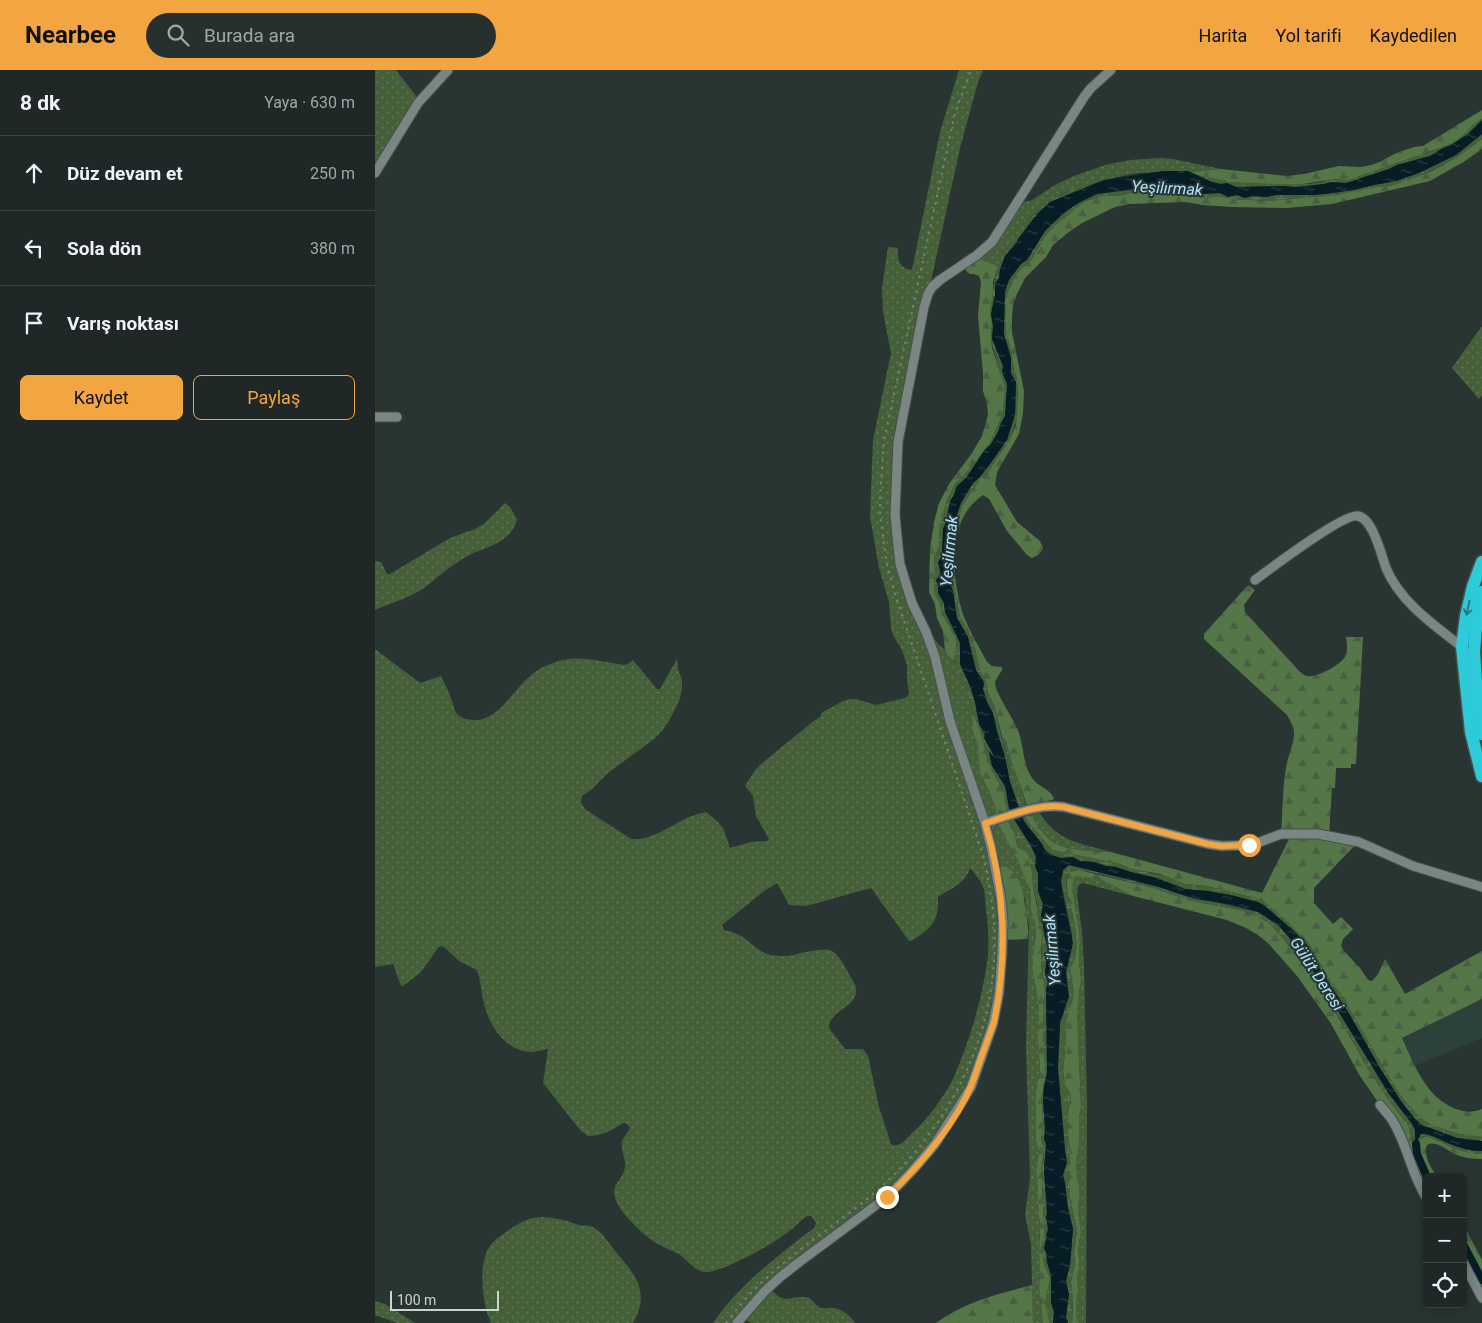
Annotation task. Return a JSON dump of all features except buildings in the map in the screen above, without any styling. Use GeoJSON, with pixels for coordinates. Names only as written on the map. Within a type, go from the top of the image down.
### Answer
{"type":"FeatureCollection","features":[{"type":"Feature","properties":{"kind":"highway"},"geometry":{"type":"LineString","coordinates":[[1482,562],[1473,586],[1466,616],[1463,647],[1471,732],[1482,776]]}},
{"type":"Feature","properties":{"kind":"highway"},"geometry":{"type":"LineString","coordinates":[[1482,596],[1477,617],[1474,652],[1478,710],[1482,734]]}},
{"type":"Feature","properties":{"kind":"street"},"geometry":{"type":"LineString","coordinates":[[375,174],[418,103],[448,70]]}},
{"type":"Feature","properties":{"kind":"street"},"geometry":{"type":"LineString","coordinates":[[737,1323],[759,1297],[779,1278],[873,1209],[899,1186],[935,1144],[961,1106],[971,1086],[993,1024],[999,993],[1003,922],[989,822],[950,721],[931,644],[912,603],[900,564],[895,515],[898,442],[924,307],[932,287],[992,242],[1084,97],[1111,70]]}},
{"type":"Feature","properties":{"kind":"street"},"geometry":{"type":"LineString","coordinates":[[375,417],[397,417]]}},
{"type":"Feature","properties":{"kind":"street"},"geometry":{"type":"LineString","coordinates":[[1255,580],[1307,543],[1350,517],[1359,516],[1368,522],[1386,568],[1400,591],[1411,604],[1463,647]]}},
{"type":"Feature","properties":{"kind":"street"},"geometry":{"type":"LineString","coordinates":[[989,822],[1053,805],[1192,841],[1221,846],[1249,845],[1281,834],[1318,834],[1359,842],[1413,866],[1482,887]]}},
{"type":"Feature","properties":{"kind":"street"},"geometry":{"type":"LineString","coordinates":[[1380,1105],[1390,1117],[1397,1130],[1422,1190]]}},
{"type":"Feature","properties":{"kind":"street"},"geometry":{"type":"LineString","coordinates":[[1464,1263],[1482,1298]]}},
{"type":"Feature","properties":{"kind":"shaded area"},"geometry":{"type":"Polygon","coordinates":[[[1482,999],[1482,1038],[1415,1066],[1402,1038],[1482,999]]]}},
{"type":"Feature","properties":{"kind":"green space"},"geometry":{"type":"Polygon","coordinates":[[[375,70],[396,70],[416,96],[418,103],[375,173],[375,70]]]}},
{"type":"Feature","properties":{"kind":"green space"},"geometry":{"type":"Polygon","coordinates":[[[959,70],[983,70],[960,148],[904,406],[895,496],[906,584],[937,643],[956,664],[966,686],[973,713],[973,732],[978,747],[982,778],[995,805],[996,816],[987,828],[998,824],[1018,861],[1031,896],[1031,910],[1036,935],[1033,954],[1033,975],[1039,1010],[1040,1071],[1036,1091],[1036,1141],[1039,1154],[1036,1171],[1040,1228],[1039,1288],[1043,1323],[1033,1323],[1031,1244],[1025,1215],[1030,1178],[1026,1047],[1029,924],[1025,898],[1001,899],[999,993],[971,1087],[913,1170],[769,1287],[782,1298],[807,1297],[821,1308],[843,1311],[855,1323],[751,1323],[742,1317],[737,1323],[713,1323],[747,1283],[814,1228],[816,1223],[811,1216],[804,1218],[787,1233],[746,1258],[712,1271],[705,1272],[697,1269],[681,1255],[656,1243],[644,1234],[623,1213],[618,1205],[614,1191],[624,1171],[622,1141],[630,1128],[627,1124],[623,1123],[602,1134],[593,1136],[588,1136],[580,1130],[543,1083],[548,1049],[533,1052],[523,1051],[507,1043],[501,1037],[487,1013],[477,970],[459,961],[441,946],[421,972],[403,986],[401,986],[393,964],[375,967],[375,649],[420,683],[441,676],[457,713],[463,718],[472,720],[481,719],[497,711],[532,674],[556,662],[582,659],[624,665],[633,660],[657,689],[660,689],[677,659],[682,680],[682,690],[679,701],[662,731],[608,773],[582,796],[581,802],[585,809],[631,839],[651,836],[688,817],[706,812],[724,830],[730,848],[751,842],[767,841],[769,839],[756,816],[753,796],[745,786],[755,770],[821,716],[821,713],[843,701],[856,699],[876,705],[905,698],[909,694],[907,665],[891,628],[889,602],[879,568],[870,516],[873,440],[891,353],[883,312],[882,288],[888,247],[898,248],[900,263],[904,268],[912,270],[940,132],[959,70]],[[970,868],[961,882],[938,897],[937,913],[932,924],[924,933],[911,941],[909,941],[871,888],[806,906],[789,905],[777,883],[764,891],[722,925],[724,930],[740,935],[767,954],[786,956],[816,950],[828,950],[839,957],[855,985],[856,993],[851,1003],[833,1018],[829,1028],[845,1049],[863,1049],[868,1056],[879,1107],[891,1144],[894,1145],[902,1143],[918,1127],[945,1093],[959,1064],[975,1018],[986,971],[988,938],[984,890],[970,868]]]}},
{"type":"Feature","properties":{"kind":"green space"},"geometry":{"type":"Polygon","coordinates":[[[1482,110],[1482,119],[1451,144],[1349,180],[1332,180],[1295,185],[1269,185],[1227,182],[1190,172],[1221,169],[1287,176],[1339,166],[1361,167],[1371,165],[1396,153],[1423,146],[1482,110]]]}},
{"type":"Feature","properties":{"kind":"green space"},"geometry":{"type":"Polygon","coordinates":[[[1482,119],[1468,134],[1447,148],[1443,148],[1430,156],[1397,165],[1346,183],[1331,182],[1297,187],[1236,187],[1227,183],[1212,182],[1197,175],[1234,182],[1275,184],[1309,184],[1332,180],[1349,180],[1451,144],[1482,119]]]}},
{"type":"Feature","properties":{"kind":"green space"},"geometry":{"type":"Polygon","coordinates":[[[1482,134],[1482,139],[1457,157],[1425,174],[1394,185],[1338,195],[1266,201],[1232,199],[1219,196],[1205,198],[1191,194],[1150,192],[1102,196],[1088,200],[1045,236],[1032,259],[1016,275],[1010,285],[1006,298],[1006,332],[1018,385],[1017,420],[1009,441],[988,473],[980,479],[962,506],[954,533],[951,556],[953,582],[960,617],[968,630],[980,671],[985,679],[988,693],[994,705],[1011,776],[1023,808],[1019,809],[1010,782],[993,713],[983,689],[984,683],[976,670],[968,637],[957,618],[953,591],[950,584],[949,568],[952,530],[961,503],[973,483],[980,477],[1007,440],[1015,415],[1016,382],[1011,373],[1011,358],[1004,334],[1004,296],[1009,280],[1021,264],[1027,260],[1050,225],[1073,206],[1097,194],[1149,188],[1201,194],[1220,193],[1228,197],[1237,195],[1245,198],[1252,196],[1337,193],[1396,181],[1417,174],[1456,155],[1482,134]]]}},
{"type":"Feature","properties":{"kind":"green space"},"geometry":{"type":"Polygon","coordinates":[[[1482,139],[1482,149],[1430,181],[1332,204],[1286,208],[1232,207],[1186,202],[1129,204],[1115,207],[1082,223],[1069,232],[1053,245],[1046,257],[1025,278],[1013,305],[1012,317],[1012,332],[1024,391],[1023,413],[1019,434],[997,472],[995,485],[1017,522],[1040,541],[1043,548],[1037,556],[1032,558],[1027,555],[1007,531],[989,499],[983,495],[972,504],[959,527],[954,554],[954,568],[961,609],[972,634],[987,662],[992,666],[1002,667],[995,682],[996,688],[1019,733],[1029,773],[1054,799],[1027,806],[1006,741],[1002,736],[985,679],[980,671],[975,649],[968,630],[960,617],[953,582],[951,556],[954,533],[962,506],[980,479],[988,473],[1009,441],[1016,425],[1018,385],[1006,332],[1006,299],[1016,274],[1032,259],[1045,236],[1060,220],[1083,202],[1102,196],[1150,192],[1183,194],[1205,198],[1219,196],[1232,199],[1266,201],[1334,195],[1394,185],[1432,171],[1457,157],[1482,139]]]}},
{"type":"Feature","properties":{"kind":"green space"},"geometry":{"type":"Polygon","coordinates":[[[1160,158],[1221,169],[1190,172],[1137,173],[1069,190],[1050,201],[1028,220],[1023,233],[998,266],[982,260],[977,255],[1017,204],[1032,200],[1055,185],[1074,176],[1105,165],[1130,160],[1160,158]]]}},
{"type":"Feature","properties":{"kind":"green space"},"geometry":{"type":"Polygon","coordinates":[[[1096,183],[1050,202],[1037,214],[1023,233],[1028,220],[1050,201],[1073,188],[1096,183]]]}},
{"type":"Feature","properties":{"kind":"green space"},"geometry":{"type":"Polygon","coordinates":[[[977,255],[982,260],[998,266],[993,282],[990,311],[992,324],[991,338],[1005,394],[1003,413],[990,443],[963,477],[955,484],[946,502],[941,523],[939,547],[934,558],[935,595],[957,641],[954,661],[945,650],[943,631],[929,592],[930,549],[939,503],[949,484],[982,436],[988,415],[983,391],[978,316],[981,282],[979,276],[967,272],[963,265],[977,255]]]}},
{"type":"Feature","properties":{"kind":"green space"},"geometry":{"type":"Polygon","coordinates":[[[1004,260],[995,287],[991,314],[993,326],[992,339],[1003,366],[1002,372],[1007,384],[1005,416],[991,444],[966,478],[956,487],[943,529],[942,555],[938,564],[940,572],[937,583],[938,593],[944,603],[945,612],[960,643],[960,664],[970,686],[979,724],[997,761],[989,752],[992,766],[1005,786],[1010,811],[1007,813],[1004,793],[987,761],[981,733],[973,713],[966,686],[954,661],[957,641],[942,613],[940,603],[935,595],[934,583],[934,558],[939,547],[939,530],[946,502],[955,484],[963,477],[990,443],[1003,413],[1004,385],[991,341],[992,324],[990,311],[998,266],[1004,260]]]}},
{"type":"Feature","properties":{"kind":"green space"},"geometry":{"type":"Polygon","coordinates":[[[1482,326],[1482,395],[1479,399],[1452,368],[1482,326]]]}},
{"type":"Feature","properties":{"kind":"green space"},"geometry":{"type":"Polygon","coordinates":[[[505,503],[510,507],[517,519],[514,528],[503,540],[459,561],[418,592],[375,610],[375,561],[381,562],[387,574],[390,574],[450,538],[475,529],[485,523],[505,503]]]}},
{"type":"Feature","properties":{"kind":"green space"},"geometry":{"type":"Polygon","coordinates":[[[1248,585],[1255,590],[1244,605],[1245,612],[1305,676],[1322,673],[1342,660],[1347,652],[1346,637],[1363,637],[1356,764],[1351,764],[1351,768],[1336,768],[1335,788],[1332,788],[1329,836],[1358,842],[1314,888],[1314,903],[1333,924],[1341,917],[1353,929],[1343,939],[1341,946],[1368,980],[1372,981],[1378,974],[1385,959],[1405,994],[1482,951],[1482,999],[1402,1038],[1422,1079],[1437,1097],[1459,1110],[1472,1112],[1482,1109],[1482,1137],[1459,1134],[1434,1126],[1418,1116],[1393,1084],[1309,944],[1266,904],[1255,898],[1206,886],[1185,884],[1160,874],[1052,850],[1027,821],[1025,816],[1030,814],[1039,828],[1055,844],[1079,850],[1111,852],[1262,893],[1292,833],[1281,834],[1284,780],[1293,740],[1293,728],[1287,715],[1204,639],[1204,634],[1248,585]]]}},
{"type":"Feature","properties":{"kind":"green space"},"geometry":{"type":"Polygon","coordinates":[[[973,713],[991,769],[1004,793],[1007,813],[996,816],[995,805],[980,773],[978,747],[973,732],[973,713]]]}},
{"type":"Feature","properties":{"kind":"green space"},"geometry":{"type":"Polygon","coordinates":[[[1002,736],[1006,741],[1020,784],[1026,806],[1023,808],[1011,776],[1002,736]]]}},
{"type":"Feature","properties":{"kind":"green space"},"geometry":{"type":"Polygon","coordinates":[[[1039,812],[1053,830],[1070,840],[1111,852],[1079,850],[1055,844],[1039,828],[1030,814],[1039,812]]]}},
{"type":"Feature","properties":{"kind":"green space"},"geometry":{"type":"Polygon","coordinates":[[[1025,816],[1031,826],[1052,850],[1120,864],[1131,869],[1166,876],[1185,884],[1206,886],[1255,898],[1266,904],[1309,944],[1393,1084],[1418,1116],[1434,1126],[1459,1134],[1482,1137],[1482,1141],[1457,1138],[1422,1125],[1415,1119],[1380,1068],[1350,1015],[1316,963],[1308,946],[1294,931],[1258,902],[1208,891],[1185,889],[1157,878],[1095,862],[1080,861],[1073,857],[1061,859],[1045,850],[1025,825],[1022,817],[1025,816]]]}},
{"type":"Feature","properties":{"kind":"green space"},"geometry":{"type":"Polygon","coordinates":[[[1014,819],[1036,857],[1035,866],[1038,873],[1038,891],[1043,904],[1041,915],[1048,947],[1045,974],[1048,982],[1046,989],[1047,1073],[1043,1100],[1044,1139],[1046,1144],[1044,1170],[1048,1229],[1046,1234],[1046,1259],[1051,1276],[1053,1323],[1050,1323],[1045,1302],[1049,1276],[1044,1264],[1042,1246],[1045,1228],[1041,1172],[1044,1149],[1041,1139],[1043,1127],[1042,1096],[1045,1072],[1043,1042],[1044,982],[1041,963],[1042,935],[1037,915],[1031,860],[1026,852],[1017,845],[1015,834],[1008,821],[1014,819]]]}},
{"type":"Feature","properties":{"kind":"green space"},"geometry":{"type":"Polygon","coordinates":[[[1008,821],[1015,834],[1017,845],[1026,851],[1031,860],[1033,886],[1042,935],[1041,963],[1044,982],[1043,1042],[1046,1072],[1042,1096],[1043,1127],[1041,1139],[1044,1149],[1041,1172],[1045,1228],[1042,1246],[1044,1264],[1049,1276],[1045,1302],[1050,1323],[1043,1323],[1039,1288],[1040,1228],[1036,1171],[1039,1153],[1036,1141],[1036,1091],[1040,1071],[1039,1010],[1033,975],[1035,923],[1031,910],[1031,896],[1018,861],[998,824],[1008,821]]]}},
{"type":"Feature","properties":{"kind":"green space"},"geometry":{"type":"Polygon","coordinates":[[[1069,865],[1159,887],[1179,894],[1258,912],[1278,925],[1318,978],[1389,1094],[1415,1130],[1415,1145],[1408,1125],[1366,1066],[1322,991],[1286,942],[1269,923],[1240,910],[1188,900],[1154,888],[1096,873],[1079,870],[1069,872],[1067,888],[1075,927],[1076,954],[1070,968],[1074,994],[1066,1022],[1063,1071],[1065,1085],[1071,1095],[1067,1122],[1070,1154],[1070,1199],[1077,1231],[1074,1253],[1075,1263],[1071,1282],[1073,1293],[1072,1323],[1068,1323],[1066,1317],[1069,1294],[1066,1281],[1070,1265],[1073,1229],[1063,1175],[1067,1162],[1058,1068],[1060,1023],[1069,996],[1066,973],[1071,951],[1072,934],[1061,882],[1063,870],[1069,865]]]}},
{"type":"Feature","properties":{"kind":"green space"},"geometry":{"type":"Polygon","coordinates":[[[1004,866],[1015,874],[1021,885],[1026,911],[1028,939],[1002,940],[995,868],[1004,866]]]}},
{"type":"Feature","properties":{"kind":"green space"},"geometry":{"type":"Polygon","coordinates":[[[1079,870],[1154,888],[1188,900],[1240,910],[1269,923],[1286,942],[1322,991],[1366,1066],[1408,1125],[1416,1151],[1420,1140],[1427,1136],[1459,1150],[1482,1154],[1482,1159],[1460,1156],[1439,1145],[1427,1145],[1427,1157],[1435,1173],[1422,1173],[1422,1188],[1380,1105],[1360,1076],[1330,1022],[1297,976],[1269,944],[1246,928],[1227,920],[1133,896],[1098,878],[1074,877],[1072,888],[1080,938],[1079,963],[1081,979],[1077,1012],[1081,1106],[1076,1162],[1080,1190],[1078,1210],[1081,1232],[1078,1250],[1080,1266],[1077,1276],[1077,1323],[1072,1323],[1071,1282],[1075,1263],[1074,1253],[1077,1231],[1070,1199],[1070,1154],[1067,1122],[1071,1095],[1065,1085],[1063,1071],[1066,1021],[1074,994],[1070,968],[1076,954],[1075,927],[1067,891],[1069,872],[1079,870]]]}},
{"type":"Feature","properties":{"kind":"green space"},"geometry":{"type":"Polygon","coordinates":[[[1079,875],[1098,878],[1133,896],[1083,883],[1078,886],[1077,895],[1084,967],[1087,1105],[1086,1323],[1077,1323],[1076,1304],[1078,1292],[1077,1276],[1080,1265],[1078,1250],[1081,1232],[1078,1210],[1080,1190],[1076,1162],[1081,1106],[1077,1012],[1081,979],[1079,963],[1080,938],[1072,888],[1074,877],[1079,875]]]}},
{"type":"Feature","properties":{"kind":"green space"},"geometry":{"type":"Polygon","coordinates":[[[1421,1134],[1427,1134],[1468,1150],[1482,1151],[1482,1154],[1459,1150],[1427,1136],[1423,1137],[1417,1144],[1421,1134]]]}},
{"type":"Feature","properties":{"kind":"green space"},"geometry":{"type":"Polygon","coordinates":[[[542,1217],[591,1226],[606,1238],[629,1268],[638,1284],[641,1302],[633,1323],[491,1323],[485,1306],[482,1274],[483,1264],[489,1247],[510,1229],[532,1218],[542,1217]]]}},
{"type":"Feature","properties":{"kind":"green space"},"geometry":{"type":"Polygon","coordinates":[[[1467,1232],[1482,1260],[1482,1298],[1467,1270],[1467,1232]]]}},
{"type":"Feature","properties":{"kind":"green space"},"geometry":{"type":"Polygon","coordinates":[[[1032,1285],[1033,1323],[936,1323],[970,1304],[994,1295],[1032,1285]]]}},
{"type":"Feature","properties":{"kind":"green space"},"geometry":{"type":"Polygon","coordinates":[[[375,1301],[385,1304],[415,1323],[397,1323],[375,1315],[375,1301]]]}},
{"type":"Feature","properties":{"kind":"water"},"geometry":{"type":"Polygon","coordinates":[[[1482,120],[1482,134],[1456,155],[1421,172],[1396,181],[1354,190],[1315,195],[1252,196],[1245,198],[1237,195],[1228,197],[1220,193],[1201,194],[1160,188],[1132,189],[1097,194],[1065,212],[1045,231],[1027,260],[1021,264],[1009,280],[1005,291],[1004,334],[1011,358],[1011,373],[1016,382],[1015,415],[1007,440],[980,477],[973,483],[961,503],[952,530],[949,555],[950,584],[953,591],[957,618],[968,637],[976,670],[984,683],[983,689],[993,713],[1010,782],[1024,821],[1045,850],[1052,855],[1061,858],[1073,857],[1080,861],[1116,867],[1157,878],[1185,889],[1231,895],[1258,902],[1265,906],[1308,946],[1316,963],[1350,1015],[1380,1068],[1415,1119],[1422,1125],[1457,1138],[1482,1141],[1482,1151],[1475,1151],[1421,1134],[1418,1139],[1417,1154],[1415,1130],[1412,1124],[1389,1094],[1318,978],[1278,925],[1258,912],[1229,904],[1195,899],[1159,887],[1069,865],[1063,870],[1061,882],[1073,943],[1066,973],[1069,996],[1060,1023],[1058,1068],[1067,1162],[1063,1175],[1073,1229],[1070,1265],[1066,1281],[1069,1294],[1066,1317],[1068,1323],[1053,1323],[1051,1276],[1044,1248],[1048,1229],[1044,1170],[1046,1144],[1044,1139],[1043,1100],[1047,1073],[1046,989],[1048,982],[1045,974],[1048,947],[1041,915],[1043,904],[1038,891],[1038,873],[1035,866],[1036,857],[1014,819],[1009,808],[1005,786],[992,766],[987,749],[995,758],[984,738],[985,733],[979,724],[970,686],[960,664],[960,643],[945,612],[944,603],[938,593],[936,580],[941,574],[938,562],[942,555],[943,529],[950,501],[957,486],[966,478],[991,444],[1005,416],[1007,384],[1002,372],[1003,366],[992,339],[993,326],[991,314],[995,295],[995,283],[999,278],[1005,256],[1037,214],[1050,202],[1104,180],[1163,171],[1188,171],[1212,182],[1227,183],[1236,187],[1297,187],[1331,182],[1346,183],[1397,165],[1430,156],[1468,134],[1482,120]]]}},
{"type":"Feature","properties":{"kind":"waterway"},"geometry":{"type":"LineString","coordinates":[[1416,1144],[1417,1154],[1425,1173]]}},
{"type":"Feature","properties":{"kind":"waterway"},"geometry":{"type":"LineString","coordinates":[[1467,1252],[1482,1280]]}},
{"type":"Feature","properties":{"kind":"railway"},"geometry":{"type":"LineString","coordinates":[[726,1323],[737,1308],[771,1274],[867,1199],[897,1172],[923,1142],[946,1110],[965,1075],[979,1038],[989,1000],[994,961],[994,921],[984,858],[895,594],[887,565],[880,514],[884,441],[955,113],[971,70]]}},
{"type":"Feature","properties":{"kind":"route"},"geometry":{"type":"LineString","coordinates":[[887,1197],[924,1158],[961,1106],[971,1086],[993,1024],[999,993],[1003,922],[1001,899],[985,823],[1053,805],[1192,841],[1221,846],[1249,845]]}},
{"type":"Feature","properties":{"kind":"water label","name":"Yeşilırmak"},"geometry":{"type":"Point","coordinates":[1167,188]}},
{"type":"Feature","properties":{"kind":"water label","name":"Yeşilırmak"},"geometry":{"type":"Point","coordinates":[949,551]}},
{"type":"Feature","properties":{"kind":"water label","name":"Yeşilırmak"},"geometry":{"type":"Point","coordinates":[1052,950]}},
{"type":"Feature","properties":{"kind":"water label","name":"Gülüt Deresi"},"geometry":{"type":"Point","coordinates":[1317,974]}}]}
